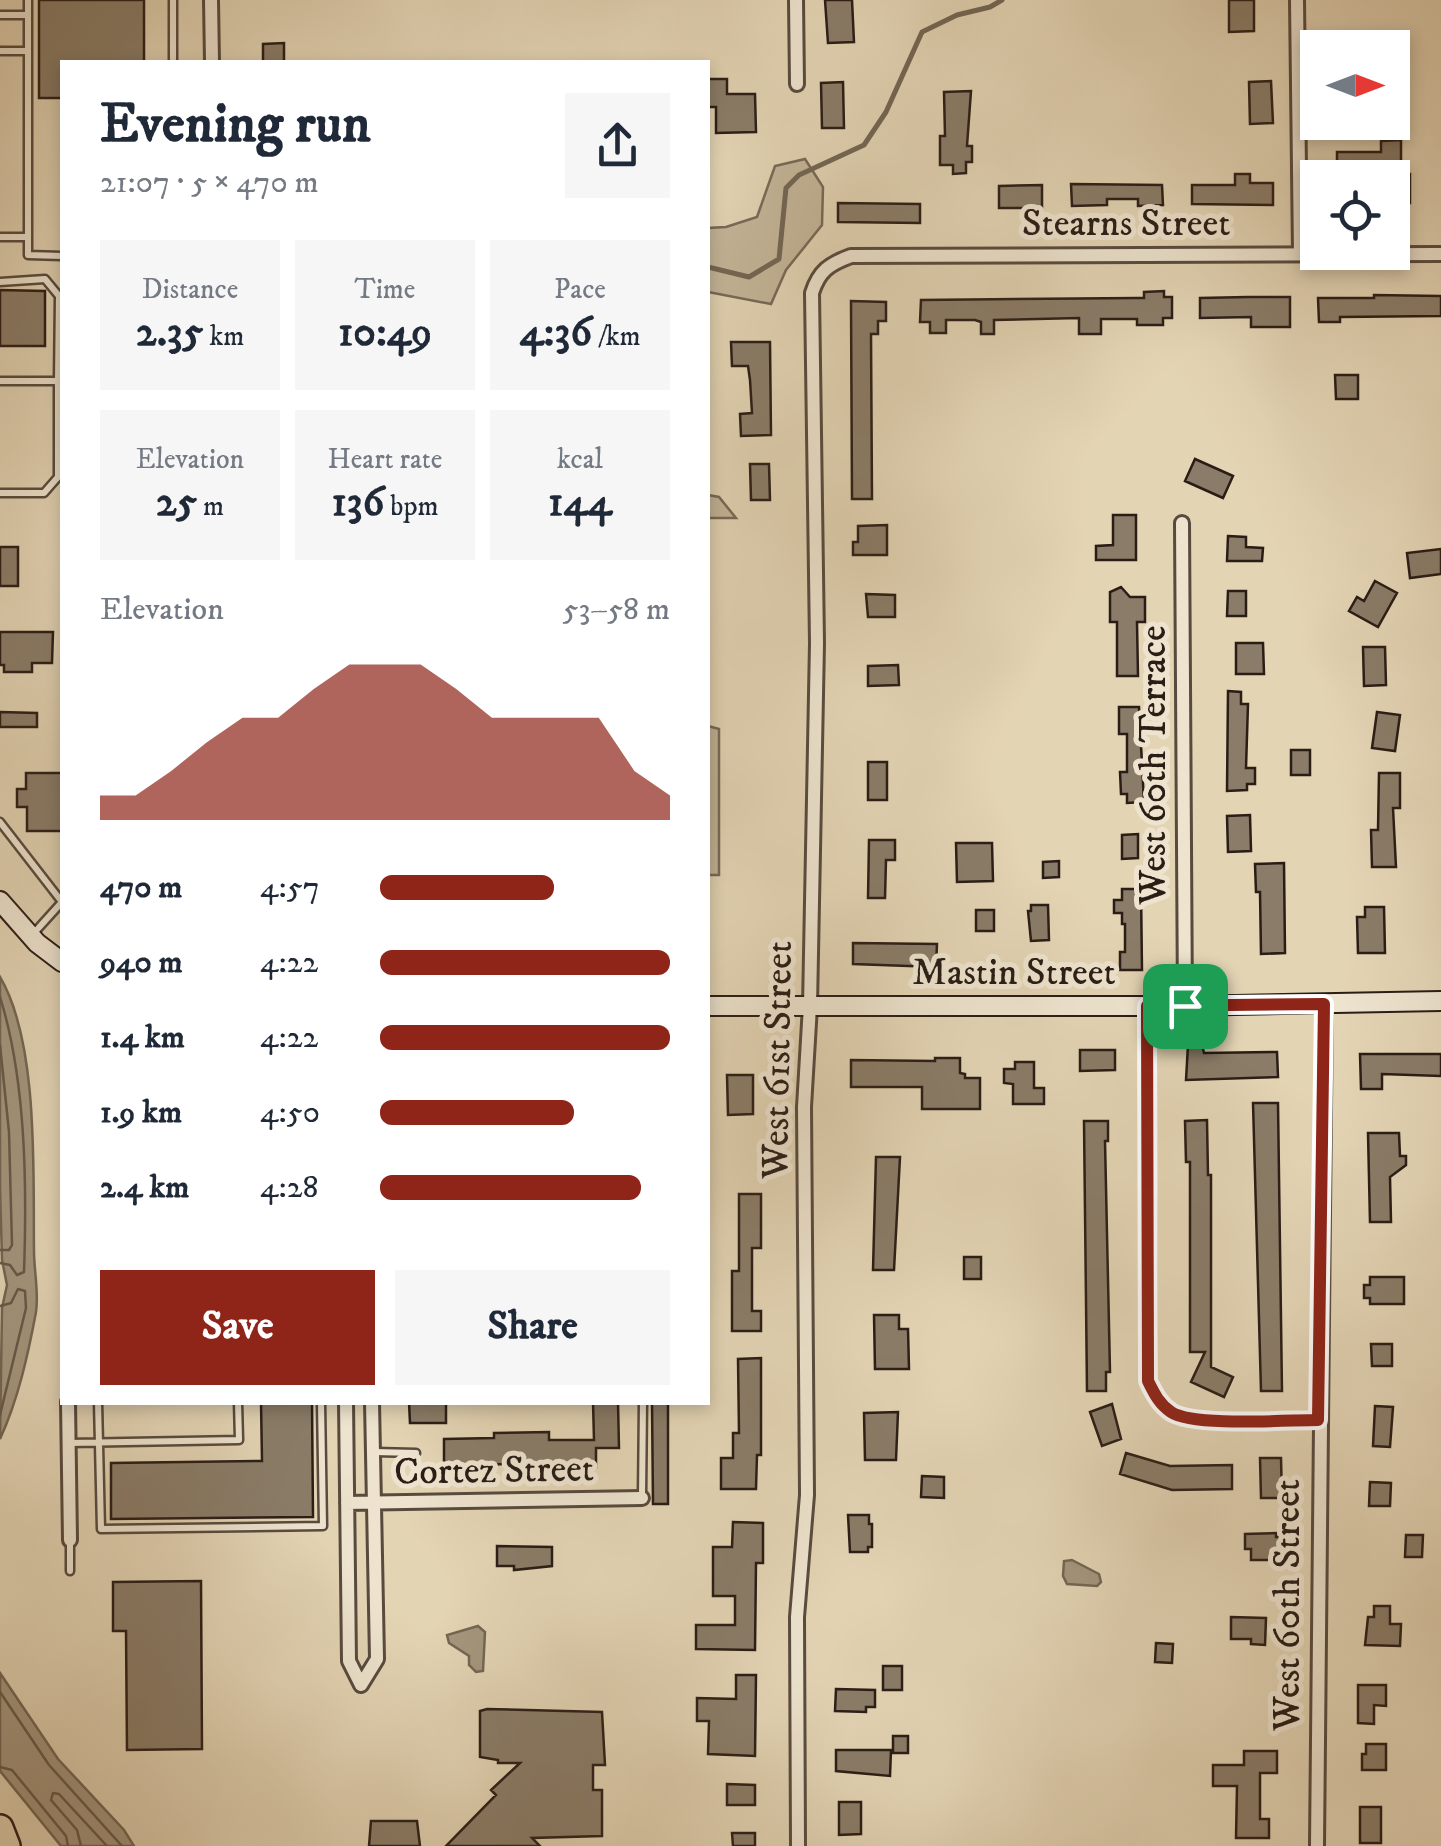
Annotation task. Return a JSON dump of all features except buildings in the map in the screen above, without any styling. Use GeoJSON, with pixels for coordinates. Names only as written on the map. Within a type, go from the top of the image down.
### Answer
{"type":"FeatureCollection","features":[{"type":"Feature","properties":{"kind":"highway"},"geometry":{"type":"LineString","coordinates":[[0,1828],[7,1846]]}},
{"type":"Feature","properties":{"kind":"street"},"geometry":{"type":"LineString","coordinates":[[211,0],[212,60]]}},
{"type":"Feature","properties":{"kind":"street"},"geometry":{"type":"LineString","coordinates":[[796,0],[797,84]]}},
{"type":"Feature","properties":{"kind":"street"},"geometry":{"type":"LineString","coordinates":[[1296,0],[1300,253]]}},
{"type":"Feature","properties":{"kind":"street","name":"Stearns Street"},"geometry":{"type":"LineString","coordinates":[[817,275],[832,262],[851,256],[1300,253]]}},
{"type":"Feature","properties":{"kind":"street","name":"Stearns Street"},"geometry":{"type":"LineString","coordinates":[[1410,254],[1441,254]]}},
{"type":"Feature","properties":{"kind":"street","name":"West 61st Street"},"geometry":{"type":"LineString","coordinates":[[798,1846],[797,1618],[807,1495],[804,1107],[810,1006],[816,643],[812,294],[817,275]]}},
{"type":"Feature","properties":{"kind":"street","name":"West 60th Terrace"},"geometry":{"type":"LineString","coordinates":[[1182,523],[1185,1006]]}},
{"type":"Feature","properties":{"kind":"street"},"geometry":{"type":"LineString","coordinates":[[0,901],[31,937],[60,960]]}},
{"type":"Feature","properties":{"kind":"street","name":"Mastin Street"},"geometry":{"type":"LineString","coordinates":[[710,1006],[1185,1006],[1441,1001]]}},
{"type":"Feature","properties":{"kind":"street","name":"West 60th Street"},"geometry":{"type":"LineString","coordinates":[[1317,1846],[1324,1004]]}},
{"type":"Feature","properties":{"kind":"street"},"geometry":{"type":"LineString","coordinates":[[1147,1006],[1148,1381],[1158,1401],[1174,1415],[1198,1420],[1318,1420]]}},
{"type":"Feature","properties":{"kind":"street"},"geometry":{"type":"LineString","coordinates":[[68,1405],[70,1540]]}},
{"type":"Feature","properties":{"kind":"street"},"geometry":{"type":"LineString","coordinates":[[346,1405],[349,1661],[361,1684],[377,1659],[372,1405]]}},
{"type":"Feature","properties":{"kind":"street","name":"Cortez Street"},"geometry":{"type":"LineString","coordinates":[[347,1504],[642,1498]]}},
{"type":"Feature","properties":{"kind":"lane"},"geometry":{"type":"LineString","coordinates":[[28,0],[28,255],[60,256]]}},
{"type":"Feature","properties":{"kind":"lane"},"geometry":{"type":"LineString","coordinates":[[173,0],[173,60]]}},
{"type":"Feature","properties":{"kind":"lane"},"geometry":{"type":"LineString","coordinates":[[0,15],[28,14]]}},
{"type":"Feature","properties":{"kind":"lane"},"geometry":{"type":"LineString","coordinates":[[0,51],[28,51]]}},
{"type":"Feature","properties":{"kind":"lane"},"geometry":{"type":"LineString","coordinates":[[0,237],[28,238]]}},
{"type":"Feature","properties":{"kind":"lane"},"geometry":{"type":"LineString","coordinates":[[0,282],[45,280],[59,296],[58,477],[44,493],[0,493]]}},
{"type":"Feature","properties":{"kind":"lane"},"geometry":{"type":"LineString","coordinates":[[0,381],[58,381]]}},
{"type":"Feature","properties":{"kind":"lane"},"geometry":{"type":"LineString","coordinates":[[0,822],[60,899]]}},
{"type":"Feature","properties":{"kind":"lane"},"geometry":{"type":"LineString","coordinates":[[31,937],[60,904]]}},
{"type":"Feature","properties":{"kind":"lane"},"geometry":{"type":"LineString","coordinates":[[98,1405],[100,1529],[324,1526],[321,1405]]}},
{"type":"Feature","properties":{"kind":"lane"},"geometry":{"type":"LineString","coordinates":[[69,1443],[239,1440],[238,1405]]}},
{"type":"Feature","properties":{"kind":"lane"},"geometry":{"type":"LineString","coordinates":[[642,1498],[643,1405]]}},
{"type":"Feature","properties":{"kind":"lane"},"geometry":{"type":"LineString","coordinates":[[373,1452],[416,1453]]}},
{"type":"Feature","properties":{"kind":"lane"},"geometry":{"type":"LineString","coordinates":[[70,1540],[70,1571]]}},
{"type":"Feature","properties":{"kind":"shaded area"},"geometry":{"type":"Polygon","coordinates":[[[805,159],[823,187],[822,225],[786,270],[771,304],[710,292],[710,228],[757,217],[775,166],[805,159]]]}},
{"type":"Feature","properties":{"kind":"shaded area"},"geometry":{"type":"Polygon","coordinates":[[[710,495],[719,497],[736,518],[710,518],[710,495]]]}},
{"type":"Feature","properties":{"kind":"shaded area"},"geometry":{"type":"Polygon","coordinates":[[[710,727],[719,729],[719,875],[710,875],[710,727]]]}},
{"type":"Feature","properties":{"kind":"water"},"geometry":{"type":"Polygon","coordinates":[[[0,977],[13,1005],[28,1072],[37,1297],[22,1377],[0,1439],[2,1308],[7,1285],[2,1260],[0,1187],[0,977]]]}},
{"type":"Feature","properties":{"kind":"water"},"geometry":{"type":"Polygon","coordinates":[[[1072,1560],[1099,1574],[1101,1582],[1097,1586],[1067,1584],[1064,1561],[1072,1560]]]}},
{"type":"Feature","properties":{"kind":"water"},"geometry":{"type":"Polygon","coordinates":[[[478,1626],[485,1632],[483,1671],[476,1672],[469,1665],[469,1656],[449,1643],[447,1635],[478,1626]]]}},
{"type":"Feature","properties":{"kind":"water"},"geometry":{"type":"Polygon","coordinates":[[[0,1673],[58,1759],[134,1846],[61,1846],[0,1771],[0,1673]]]}},
{"type":"Feature","properties":{"kind":"waterway"},"geometry":{"type":"LineString","coordinates":[[710,267],[749,277],[779,259],[786,188],[799,175],[864,145],[886,112],[922,32],[1002,0]]}},
{"type":"Feature","properties":{"kind":"route"},"geometry":{"type":"LineString","coordinates":[[1324,1004],[1318,1420],[1198,1420],[1174,1415],[1158,1401],[1148,1381],[1147,1006],[1185,1006],[1324,1004]]}}]}
